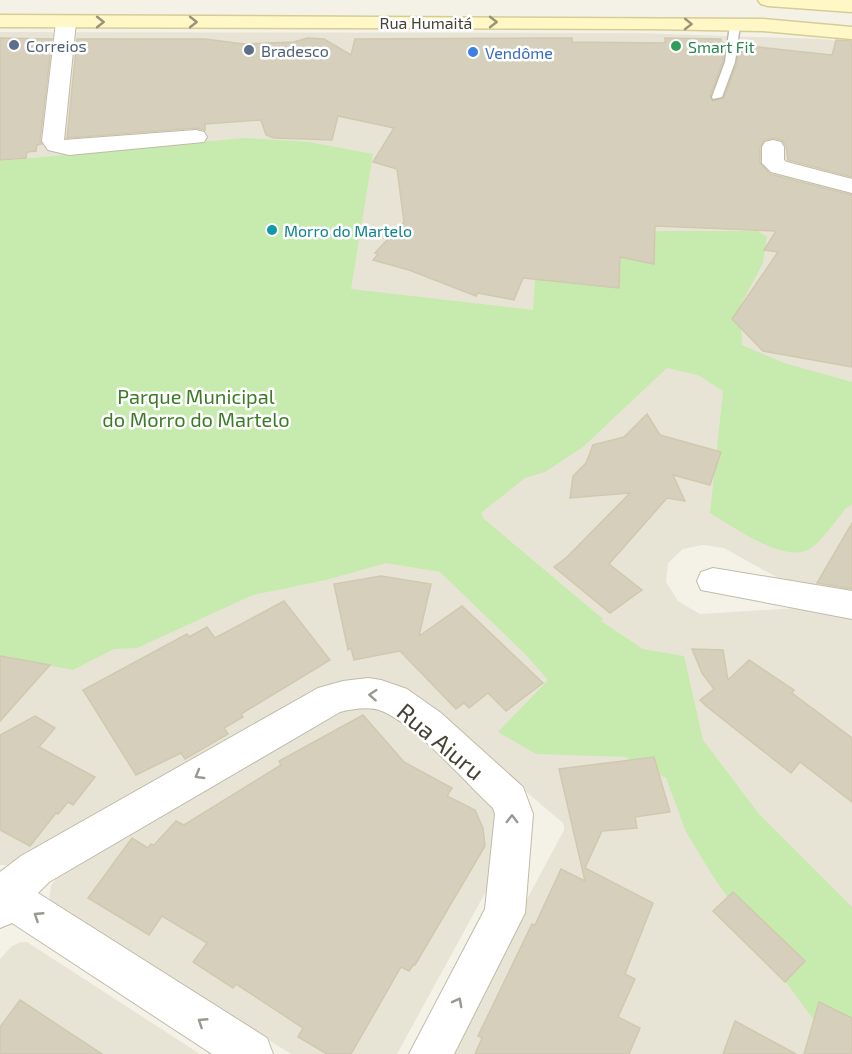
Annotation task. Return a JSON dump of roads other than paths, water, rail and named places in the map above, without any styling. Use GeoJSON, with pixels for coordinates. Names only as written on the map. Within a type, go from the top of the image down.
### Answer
{"type":"FeatureCollection","features":[{"type":"Feature","properties":{"kind":"main road"},"geometry":{"type":"LineString","coordinates":[[768,0],[852,6]]}},
{"type":"Feature","properties":{"kind":"main road"},"geometry":{"type":"LineString","coordinates":[[763,25],[795,20],[830,21],[852,16]]}},
{"type":"Feature","properties":{"kind":"main road","name":"Rua Humaitá"},"geometry":{"type":"LineString","coordinates":[[0,21],[763,25],[852,33]]}},
{"type":"Feature","properties":{"kind":"street"},"geometry":{"type":"LineString","coordinates":[[66,22],[53,141],[56,146],[69,148],[196,137]]}},
{"type":"Feature","properties":{"kind":"street"},"geometry":{"type":"LineString","coordinates":[[773,147],[773,163],[779,166],[852,186]]}},
{"type":"Feature","properties":{"kind":"street"},"geometry":{"type":"LineString","coordinates":[[713,581],[852,605]]}},
{"type":"Feature","properties":{"kind":"street","name":"Rua Aiuru"},"geometry":{"type":"LineString","coordinates":[[2,899],[35,869],[331,699],[348,693],[383,695],[416,714],[510,799],[514,813],[504,913],[431,1054]]}},
{"type":"Feature","properties":{"kind":"street"},"geometry":{"type":"LineString","coordinates":[[2,899],[251,1054]]}},
{"type":"Feature","properties":{"kind":"lane"},"geometry":{"type":"LineString","coordinates":[[717,97],[724,86],[735,40],[735,25]]}},
{"type":"Feature","properties":{"kind":"place","name":"Correios"},"geometry":{"type":"Point","coordinates":[14,45]}},
{"type":"Feature","properties":{"kind":"place","name":"Smart Fit"},"geometry":{"type":"Point","coordinates":[676,46]}},
{"type":"Feature","properties":{"kind":"place","name":"Bradesco"},"geometry":{"type":"Point","coordinates":[249,50]}},
{"type":"Feature","properties":{"kind":"place","name":"Vendôme"},"geometry":{"type":"Point","coordinates":[473,52]}},
{"type":"Feature","properties":{"kind":"place","name":"Morro do Martelo"},"geometry":{"type":"Point","coordinates":[272,230]}},
{"type":"Feature","properties":{"kind":"park label","name":"Parque Municipal do Morro do Martelo"},"geometry":{"type":"Point","coordinates":[196,408]}}]}
